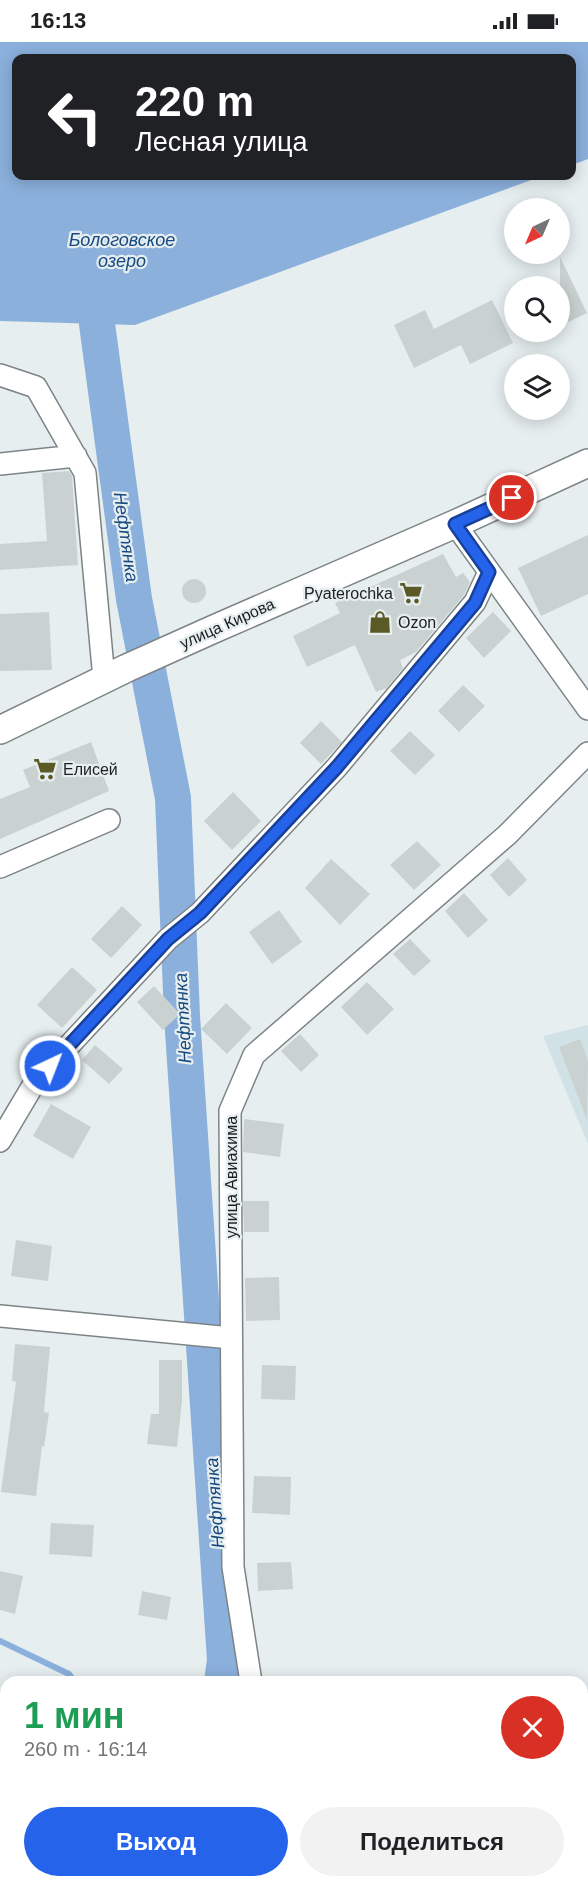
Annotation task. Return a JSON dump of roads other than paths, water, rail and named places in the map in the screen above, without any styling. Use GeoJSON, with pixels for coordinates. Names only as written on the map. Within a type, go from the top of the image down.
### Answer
{"type":"FeatureCollection","features":[{"type":"Feature","properties":{"kind":"main road","name":"улица Кирова"},"geometry":{"type":"LineString","coordinates":[[0,730],[214,628],[455,524],[588,463]]}},
{"type":"Feature","properties":{"kind":"street"},"geometry":{"type":"LineString","coordinates":[[0,375],[36,387],[85,473],[115,674]]}},
{"type":"Feature","properties":{"kind":"street"},"geometry":{"type":"LineString","coordinates":[[0,464],[76,456]]}},
{"type":"Feature","properties":{"kind":"street"},"geometry":{"type":"LineString","coordinates":[[455,524],[588,709]]}},
{"type":"Feature","properties":{"kind":"street"},"geometry":{"type":"LineString","coordinates":[[0,1141],[35,1082],[168,939],[200,913],[337,767],[475,603],[489,572]]}},
{"type":"Feature","properties":{"kind":"street","name":"улица Авиахима"},"geometry":{"type":"LineString","coordinates":[[250,1676],[233,1567],[230,1111],[254,1055],[507,835],[588,753]]}},
{"type":"Feature","properties":{"kind":"street"},"geometry":{"type":"LineString","coordinates":[[0,867],[109,820]]}},
{"type":"Feature","properties":{"kind":"street"},"geometry":{"type":"LineString","coordinates":[[0,1316],[231,1338]]}},
{"type":"Feature","properties":{"kind":"water","name":"Бологовское озеро"},"geometry":{"type":"Polygon","coordinates":[[[0,42],[588,42],[588,159],[576,164],[576,54],[12,54],[12,180],[531,180],[135,325],[0,321],[0,42]]]}},
{"type":"Feature","properties":{"kind":"waterway","name":"Нефтянка"},"geometry":{"type":"LineString","coordinates":[[97,324],[134,599],[173,798],[182,1016],[225,1660],[223,1676]]}},
{"type":"Feature","properties":{"kind":"waterway"},"geometry":{"type":"LineString","coordinates":[[0,1641],[70,1676]]}},
{"type":"Feature","properties":{"kind":"place","name":"Pyaterochka"},"geometry":{"type":"Point","coordinates":[411,593]}},
{"type":"Feature","properties":{"kind":"place","name":"Ozon"},"geometry":{"type":"Point","coordinates":[380,622]}},
{"type":"Feature","properties":{"kind":"place","name":"Елисей"},"geometry":{"type":"Point","coordinates":[45,769]}}]}
